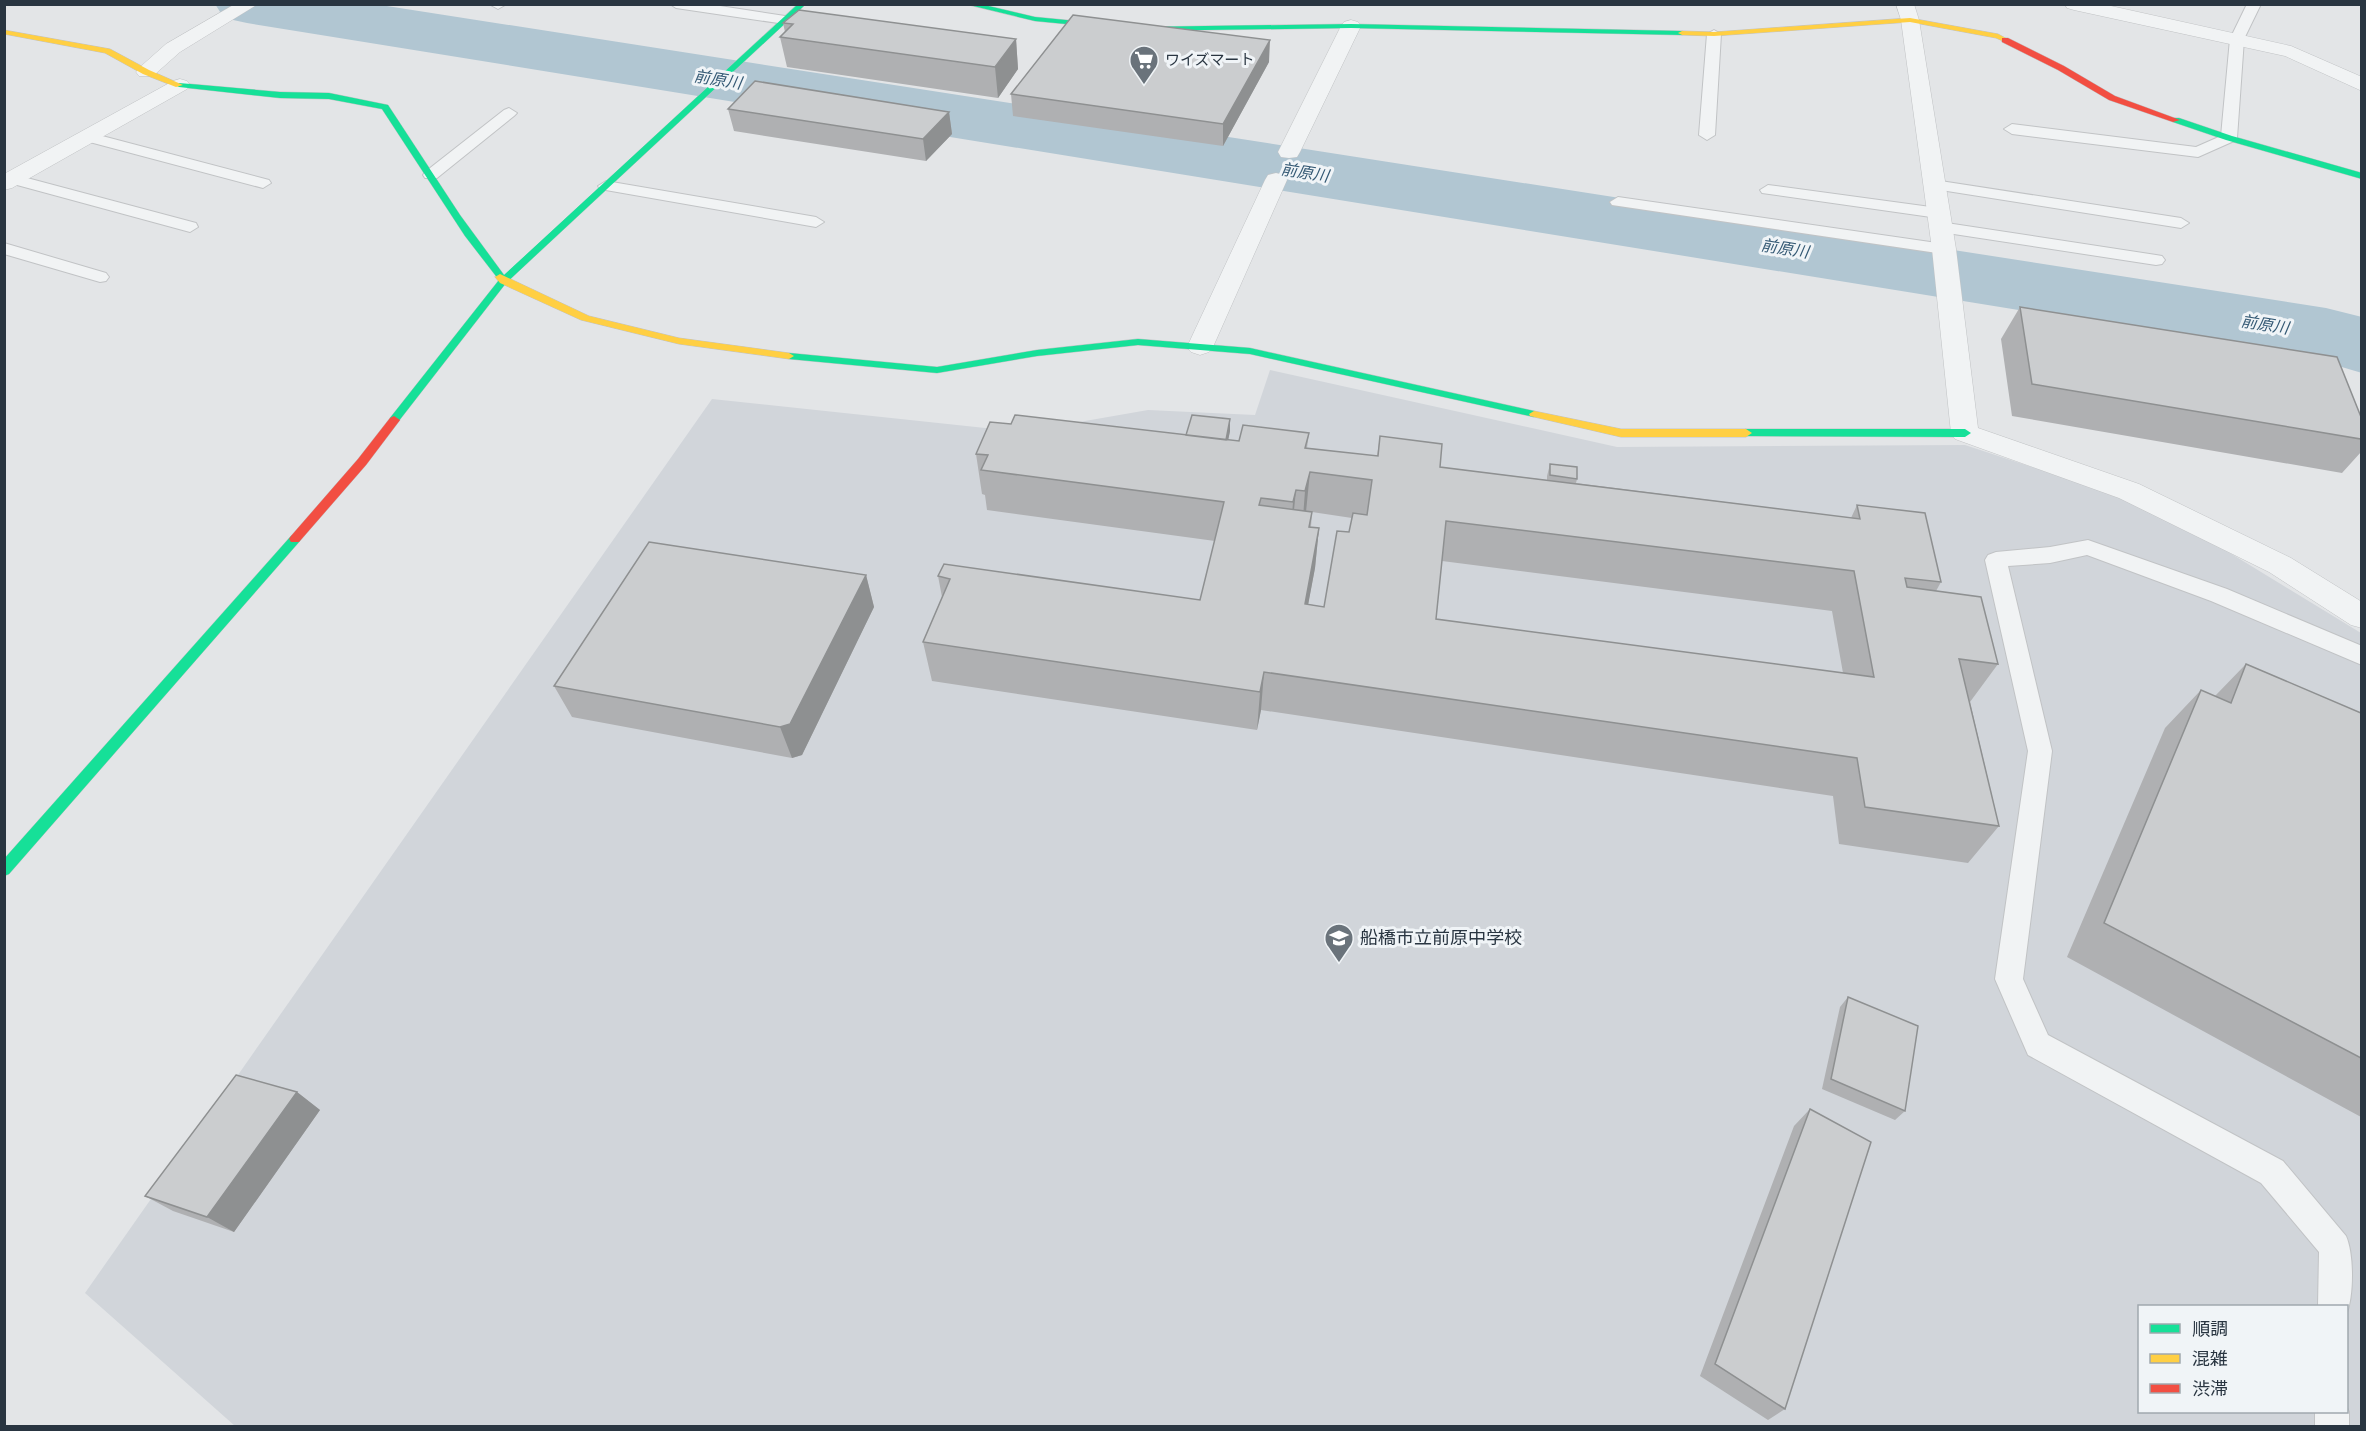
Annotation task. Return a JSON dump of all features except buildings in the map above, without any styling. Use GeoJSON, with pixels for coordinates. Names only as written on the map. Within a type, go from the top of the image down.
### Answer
{"type":"FeatureCollection","features":[{"type":"Feature","properties":{"kind":"street"},"geometry":{"type":"LineString","coordinates":[[146,72],[173,48],[249,4]]}},
{"type":"Feature","properties":{"kind":"street"},"geometry":{"type":"LineString","coordinates":[[4,870],[362,462],[503,281],[803,4]]}},
{"type":"Feature","properties":{"kind":"street"},"geometry":{"type":"LineString","coordinates":[[968,4],[1035,20],[1138,29],[1351,26],[1714,34],[1907,12],[1998,36],[2061,68],[2112,98],[2229,138],[2361,177]]}},
{"type":"Feature","properties":{"kind":"street"},"geometry":{"type":"LineString","coordinates":[[2074,4],[2291,52],[2360,82]]}},
{"type":"Feature","properties":{"kind":"street"},"geometry":{"type":"LineString","coordinates":[[1907,12],[1946,264],[1965,433]]}},
{"type":"Feature","properties":{"kind":"street"},"geometry":{"type":"LineString","coordinates":[[1289,152],[1351,26]]}},
{"type":"Feature","properties":{"kind":"street"},"geometry":{"type":"LineString","coordinates":[[4,32],[107,51],[146,72],[180,85],[280,95],[329,96],[385,107],[431,175],[464,231],[503,281],[585,318],[679,341],[794,357],[937,370],[1037,353],[1138,342],[1250,351],[1621,433],[1965,433],[2129,491],[2280,565],[2361,617]]}},
{"type":"Feature","properties":{"kind":"street"},"geometry":{"type":"LineString","coordinates":[[8,181],[180,85]]}},
{"type":"Feature","properties":{"kind":"street"},"geometry":{"type":"LineString","coordinates":[[1200,347],[1276,180]]}},
{"type":"Feature","properties":{"kind":"lane"},"geometry":{"type":"LineString","coordinates":[[676,4],[786,20]]}},
{"type":"Feature","properties":{"kind":"lane"},"geometry":{"type":"LineString","coordinates":[[2012,129],[2198,152],[2229,138],[2237,39],[2254,4]]}},
{"type":"Feature","properties":{"kind":"lane"},"geometry":{"type":"LineString","coordinates":[[1707,135],[1714,34]]}},
{"type":"Feature","properties":{"kind":"lane"},"geometry":{"type":"LineString","coordinates":[[431,175],[509,113]]}},
{"type":"Feature","properties":{"kind":"lane"},"geometry":{"type":"LineString","coordinates":[[87,137],[262,183]]}},
{"type":"Feature","properties":{"kind":"lane"},"geometry":{"type":"LineString","coordinates":[[8,181],[190,227]]}},
{"type":"Feature","properties":{"kind":"lane"},"geometry":{"type":"LineString","coordinates":[[1934,185],[2181,223]]}},
{"type":"Feature","properties":{"kind":"lane"},"geometry":{"type":"LineString","coordinates":[[606,186],[816,222]]}},
{"type":"Feature","properties":{"kind":"lane"},"geometry":{"type":"LineString","coordinates":[[1768,190],[2156,260]]}},
{"type":"Feature","properties":{"kind":"lane"},"geometry":{"type":"LineString","coordinates":[[1618,202],[1946,264]]}},
{"type":"Feature","properties":{"kind":"lane"},"geometry":{"type":"LineString","coordinates":[[4,248],[100,277]]}},
{"type":"Feature","properties":{"kind":"lane"},"geometry":{"type":"LineString","coordinates":[[2334,1305],[2335,1246],[2272,1172],[2038,1045],[2009,979],[2040,751],[1996,560],[2050,555],[2088,548],[2219,596],[2361,656]]}},
{"type":"Feature","properties":{"kind":"shaded area","name":"船橋市立前原中学校"},"geometry":{"type":"Polygon","coordinates":[[[1270,370],[1617,447],[1965,445],[2114,494],[2212,542],[2361,633],[2361,1426],[235,1426],[85,1293],[712,399],[1022,432],[1148,410],[1255,415],[1270,370]]]}},
{"type":"Feature","properties":{"kind":"waterway","name":"前原川"},"geometry":{"type":"LineString","coordinates":[[247,4],[2326,334],[2362,347]]}},
{"type":"Feature","properties":{"kind":"traffic: fast"},"geometry":{"type":"LineString","coordinates":[[394,420],[503,281],[803,4]]}},
{"type":"Feature","properties":{"kind":"traffic: fast"},"geometry":{"type":"LineString","coordinates":[[968,4],[1035,19],[1138,29],[1351,26],[1682,33]]}},
{"type":"Feature","properties":{"kind":"traffic: fast"},"geometry":{"type":"LineString","coordinates":[[179,85],[280,95],[329,96],[385,107],[455,215],[500,277]]}},
{"type":"Feature","properties":{"kind":"traffic: fast"},"geometry":{"type":"LineString","coordinates":[[2176,120],[2229,138],[2362,176]]}},
{"type":"Feature","properties":{"kind":"traffic: fast"},"geometry":{"type":"LineString","coordinates":[[789,356],[937,370],[1037,353],[1138,342],[1250,351],[1534,414]]}},
{"type":"Feature","properties":{"kind":"traffic: fast"},"geometry":{"type":"LineString","coordinates":[[1746,433],[1965,433]]}},
{"type":"Feature","properties":{"kind":"traffic: fast"},"geometry":{"type":"LineString","coordinates":[[4,870],[295,539]]}},
{"type":"Feature","properties":{"kind":"traffic: slow"},"geometry":{"type":"LineString","coordinates":[[1682,33],[1714,34],[1910,20],[1998,36],[2005,40]]}},
{"type":"Feature","properties":{"kind":"traffic: slow"},"geometry":{"type":"LineString","coordinates":[[4,32],[107,51],[146,72],[179,85]]}},
{"type":"Feature","properties":{"kind":"traffic: slow"},"geometry":{"type":"LineString","coordinates":[[500,277],[503,281],[585,318],[679,341],[789,356]]}},
{"type":"Feature","properties":{"kind":"traffic: slow"},"geometry":{"type":"LineString","coordinates":[[1534,414],[1621,433],[1746,433]]}},
{"type":"Feature","properties":{"kind":"traffic: jam"},"geometry":{"type":"LineString","coordinates":[[2005,40],[2061,68],[2112,98],[2176,120]]}},
{"type":"Feature","properties":{"kind":"traffic: jam"},"geometry":{"type":"LineString","coordinates":[[295,539],[362,462],[394,420]]}},
{"type":"Feature","properties":{"kind":"place","name":"ワイズマート"},"geometry":{"type":"Point","coordinates":[1144,86]}},
{"type":"Feature","properties":{"kind":"place","name":"船橋市立前原中学校"},"geometry":{"type":"Point","coordinates":[1339,964]}}]}
